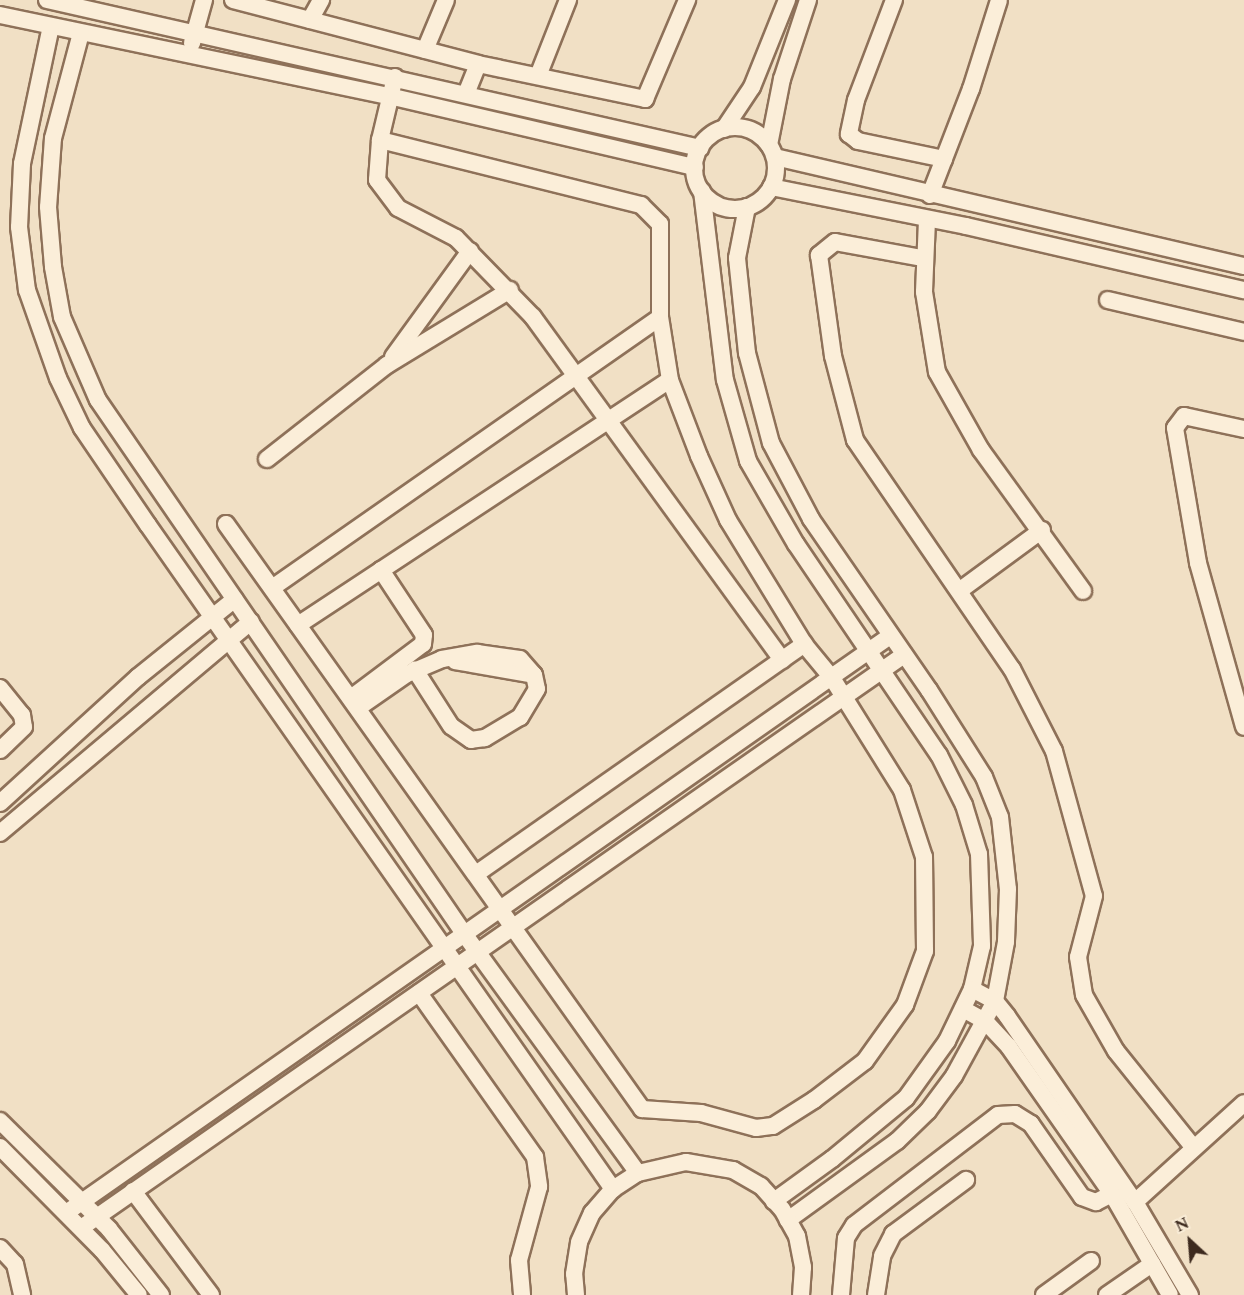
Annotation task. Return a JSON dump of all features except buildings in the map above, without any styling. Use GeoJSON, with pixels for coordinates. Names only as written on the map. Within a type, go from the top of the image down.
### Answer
{"type":"FeatureCollection","features":[{"type":"Feature","properties":{"kind":"street"},"geometry":{"type":"LineString","coordinates":[[47,0],[395,77],[700,148]]}},
{"type":"Feature","properties":{"kind":"street"},"geometry":{"type":"LineString","coordinates":[[190,55],[204,0]]}},
{"type":"Feature","properties":{"kind":"street"},"geometry":{"type":"LineString","coordinates":[[233,0],[478,64],[645,99],[687,0]]}},
{"type":"Feature","properties":{"kind":"street"},"geometry":{"type":"LineString","coordinates":[[310,20],[321,0]]}},
{"type":"Feature","properties":{"kind":"street"},"geometry":{"type":"LineString","coordinates":[[425,50],[446,0]]}},
{"type":"Feature","properties":{"kind":"street"},"geometry":{"type":"LineString","coordinates":[[538,76],[568,0]]}},
{"type":"Feature","properties":{"kind":"street"},"geometry":{"type":"LineString","coordinates":[[774,1201],[860,1138],[906,1098],[931,1068],[972,989],[982,945],[979,854],[964,806],[939,755],[883,668],[868,652],[796,544],[748,461],[725,380],[702,191],[694,167],[700,148],[724,129],[752,87],[787,0]]}},
{"type":"Feature","properties":{"kind":"street"},"geometry":{"type":"LineString","coordinates":[[702,191],[722,207],[747,207],[758,202],[771,187],[776,169],[772,151],[782,79],[808,0]]}},
{"type":"Feature","properties":{"kind":"street"},"geometry":{"type":"LineString","coordinates":[[894,0],[856,100],[849,134],[858,141],[944,159]]}},
{"type":"Feature","properties":{"kind":"street"},"geometry":{"type":"LineString","coordinates":[[930,195],[999,0]]}},
{"type":"Feature","properties":{"kind":"street"},"geometry":{"type":"LineString","coordinates":[[0,15],[389,96],[694,167]]}},
{"type":"Feature","properties":{"kind":"street"},"geometry":{"type":"LineString","coordinates":[[51,27],[22,164],[19,227],[27,290],[50,357],[82,428],[613,1189]]}},
{"type":"Feature","properties":{"kind":"street"},"geometry":{"type":"LineString","coordinates":[[81,33],[53,138],[49,196],[53,267],[62,317],[98,400],[476,951],[638,1173]]}},
{"type":"Feature","properties":{"kind":"street"},"geometry":{"type":"LineString","coordinates":[[465,94],[478,64]]}},
{"type":"Feature","properties":{"kind":"street"},"geometry":{"type":"LineString","coordinates":[[395,77],[380,140],[377,180],[398,208],[456,238],[510,290],[609,420],[782,660]]}},
{"type":"Feature","properties":{"kind":"street"},"geometry":{"type":"LineString","coordinates":[[724,129],[750,130],[772,151],[930,195],[1126,236],[1244,266]]}},
{"type":"Feature","properties":{"kind":"street"},"geometry":{"type":"LineString","coordinates":[[226,524],[642,1109],[701,1113],[756,1128],[773,1126],[814,1100],[865,1061],[905,1005],[925,951],[924,857],[902,790],[832,678],[804,644],[728,520],[670,380],[660,317],[660,224],[641,205],[380,140]]}},
{"type":"Feature","properties":{"kind":"street"},"geometry":{"type":"LineString","coordinates":[[771,187],[1244,290]]}},
{"type":"Feature","properties":{"kind":"street"},"geometry":{"type":"LineString","coordinates":[[747,207],[738,258],[747,352],[771,443],[811,519],[984,777],[1000,818],[1008,890],[1006,942],[994,1001],[985,1021],[928,1111],[897,1141],[788,1220]]}},
{"type":"Feature","properties":{"kind":"street"},"geometry":{"type":"LineString","coordinates":[[927,220],[922,258],[938,372],[981,450],[1083,591]]}},
{"type":"Feature","properties":{"kind":"street"},"geometry":{"type":"LineString","coordinates":[[922,258],[835,242],[819,255],[821,290],[855,440],[1012,669],[1054,751],[1094,896],[1078,957],[1084,995],[1116,1051],[1194,1148]]}},
{"type":"Feature","properties":{"kind":"street"},"geometry":{"type":"LineString","coordinates":[[387,365],[470,251]]}},
{"type":"Feature","properties":{"kind":"street"},"geometry":{"type":"LineString","coordinates":[[267,459],[387,365],[510,290]]}},
{"type":"Feature","properties":{"kind":"street"},"geometry":{"type":"LineString","coordinates":[[1108,300],[1244,332]]}},
{"type":"Feature","properties":{"kind":"street"},"geometry":{"type":"LineString","coordinates":[[272,588],[660,317]]}},
{"type":"Feature","properties":{"kind":"street"},"geometry":{"type":"LineString","coordinates":[[298,625],[670,380]]}},
{"type":"Feature","properties":{"kind":"street"},"geometry":{"type":"LineString","coordinates":[[1244,429],[1184,416],[1175,428],[1198,563],[1233,698],[1244,727]]}},
{"type":"Feature","properties":{"kind":"street"},"geometry":{"type":"LineString","coordinates":[[959,591],[1041,530]]}},
{"type":"Feature","properties":{"kind":"street"},"geometry":{"type":"LineString","coordinates":[[354,703],[423,644],[424,634],[381,570]]}},
{"type":"Feature","properties":{"kind":"street"},"geometry":{"type":"LineString","coordinates":[[0,803],[138,677],[235,599]]}},
{"type":"Feature","properties":{"kind":"street"},"geometry":{"type":"LineString","coordinates":[[0,833],[228,638],[251,622]]}},
{"type":"Feature","properties":{"kind":"street"},"geometry":{"type":"LineString","coordinates":[[66,1213],[890,636]]}},
{"type":"Feature","properties":{"kind":"street"},"geometry":{"type":"LineString","coordinates":[[476,874],[804,644]]}},
{"type":"Feature","properties":{"kind":"street"},"geometry":{"type":"LineString","coordinates":[[81,1228],[419,993],[512,925],[904,655]]}},
{"type":"Feature","properties":{"kind":"street"},"geometry":{"type":"LineString","coordinates":[[354,703],[415,670],[442,659],[534,675],[536,695],[520,717],[485,738],[471,740],[450,726],[415,670]]}},
{"type":"Feature","properties":{"kind":"street"},"geometry":{"type":"LineString","coordinates":[[0,688],[22,715],[24,727],[0,750]]}},
{"type":"Feature","properties":{"kind":"street"},"geometry":{"type":"LineString","coordinates":[[972,989],[994,1001],[1135,1202],[1190,1295]]}},
{"type":"Feature","properties":{"kind":"street"},"geometry":{"type":"LineString","coordinates":[[419,993],[534,1157],[539,1187],[519,1260],[522,1295]]}},
{"type":"Feature","properties":{"kind":"street"},"geometry":{"type":"LineString","coordinates":[[963,1009],[985,1021],[1009,1047],[1112,1194],[1170,1295]]}},
{"type":"Feature","properties":{"kind":"street"},"geometry":{"type":"LineString","coordinates":[[1135,1202],[1244,1102]]}},
{"type":"Feature","properties":{"kind":"street"},"geometry":{"type":"LineString","coordinates":[[841,1295],[846,1238],[854,1225],[998,1115],[1015,1114],[1031,1124],[1082,1197],[1096,1202],[1112,1194]]}},
{"type":"Feature","properties":{"kind":"street"},"geometry":{"type":"LineString","coordinates":[[0,1120],[96,1216],[161,1295]]}},
{"type":"Feature","properties":{"kind":"street"},"geometry":{"type":"LineString","coordinates":[[0,1147],[81,1228],[139,1295]]}},
{"type":"Feature","properties":{"kind":"street"},"geometry":{"type":"LineString","coordinates":[[576,1295],[574,1274],[579,1242],[592,1213],[613,1189],[638,1173],[669,1163],[702,1162],[733,1170],[761,1186],[774,1201],[797,1236],[803,1267],[801,1295]]}},
{"type":"Feature","properties":{"kind":"street"},"geometry":{"type":"LineString","coordinates":[[876,1295],[882,1256],[893,1234],[966,1180]]}},
{"type":"Feature","properties":{"kind":"street"},"geometry":{"type":"LineString","coordinates":[[134,1191],[211,1295]]}},
{"type":"Feature","properties":{"kind":"street"},"geometry":{"type":"LineString","coordinates":[[0,1248],[15,1264],[22,1295]]}},
{"type":"Feature","properties":{"kind":"street"},"geometry":{"type":"LineString","coordinates":[[1044,1295],[1091,1261]]}},
{"type":"Feature","properties":{"kind":"street"},"geometry":{"type":"LineString","coordinates":[[1107,1295],[1152,1264]]}}]}
